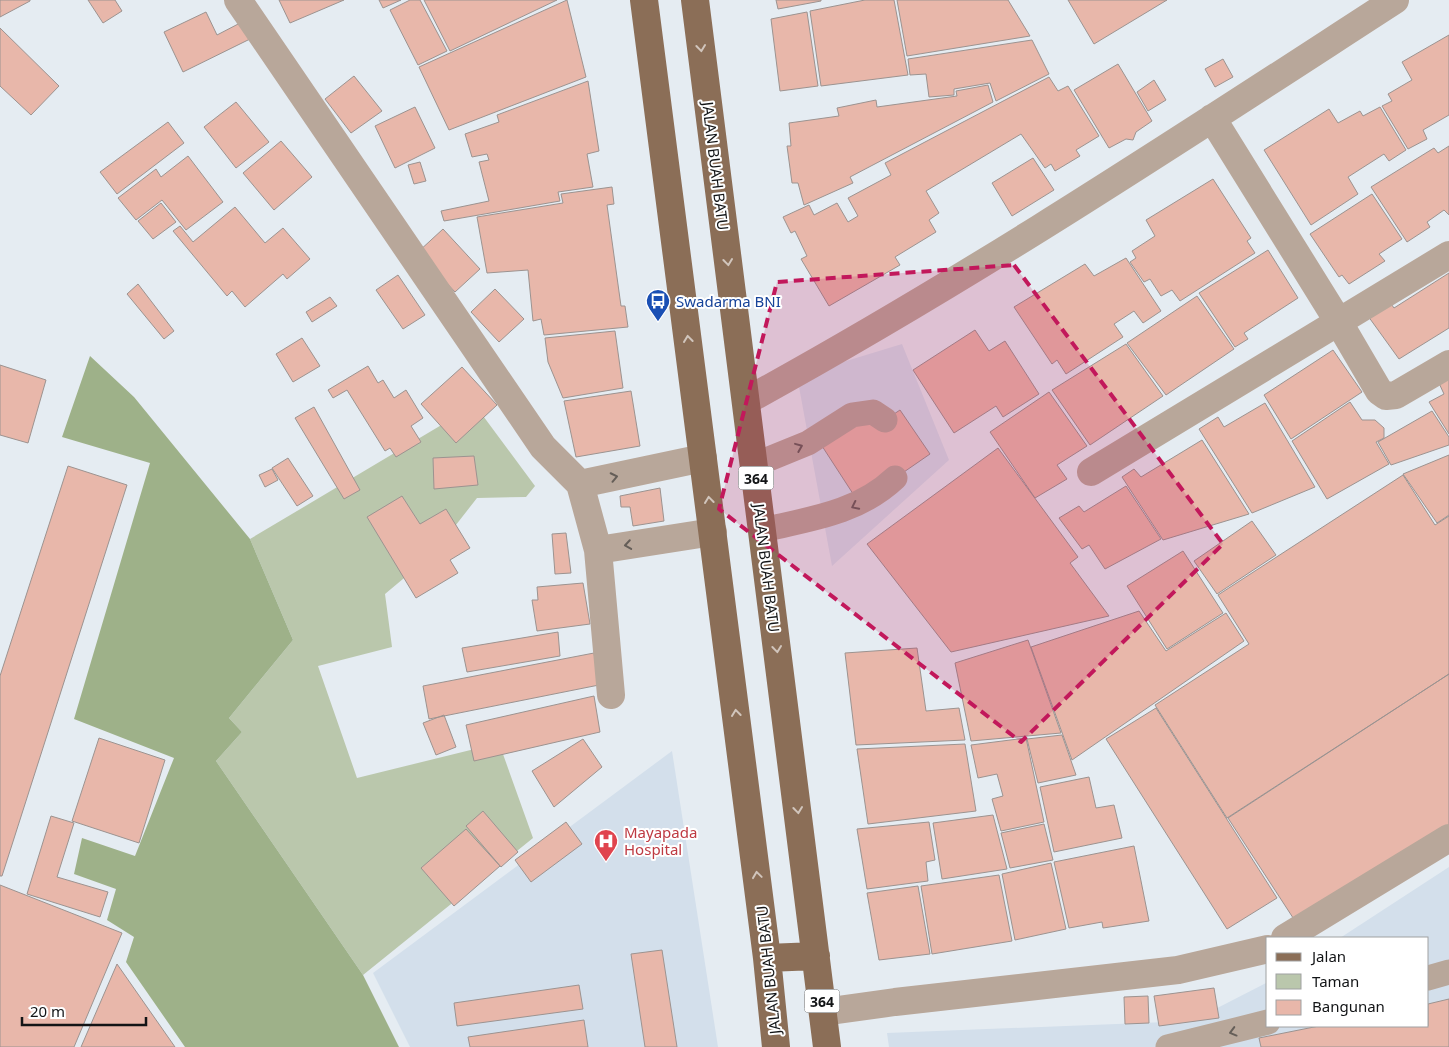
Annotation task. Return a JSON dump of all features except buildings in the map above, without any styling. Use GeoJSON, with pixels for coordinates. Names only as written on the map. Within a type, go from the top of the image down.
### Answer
{"type":"FeatureCollection","features":[{"type":"Feature","properties":{"kind":"main road","name":"JALAN BUAH BATU"},"geometry":{"type":"LineString","coordinates":[[644,0],[768,958],[776,1047]]}},
{"type":"Feature","properties":{"kind":"main road","name":"JALAN BUAH BATU"},"geometry":{"type":"LineString","coordinates":[[695,0],[828,1047]]}},
{"type":"Feature","properties":{"kind":"main road"},"geometry":{"type":"LineString","coordinates":[[768,958],[816,956]]}},
{"type":"Feature","properties":{"kind":"street"},"geometry":{"type":"LineString","coordinates":[[238,0],[543,447],[580,484],[598,550],[610,695]]}},
{"type":"Feature","properties":{"kind":"street"},"geometry":{"type":"LineString","coordinates":[[746,401],[817,362],[1114,181],[1395,0]]}},
{"type":"Feature","properties":{"kind":"street"},"geometry":{"type":"LineString","coordinates":[[1212,118],[1338,321],[1379,391],[1386,396],[1396,395],[1449,364]]}},
{"type":"Feature","properties":{"kind":"street"},"geometry":{"type":"LineString","coordinates":[[1091,472],[1449,255]]}},
{"type":"Feature","properties":{"kind":"street"},"geometry":{"type":"LineString","coordinates":[[580,484],[703,458]]}},
{"type":"Feature","properties":{"kind":"street"},"geometry":{"type":"LineString","coordinates":[[598,550],[713,532]]}},
{"type":"Feature","properties":{"kind":"street"},"geometry":{"type":"LineString","coordinates":[[1287,937],[1449,838]]}},
{"type":"Feature","properties":{"kind":"street"},"geometry":{"type":"LineString","coordinates":[[823,1012],[1178,970],[1266,949]]}},
{"type":"Feature","properties":{"kind":"lane"},"geometry":{"type":"LineString","coordinates":[[754,465],[808,443],[852,415],[873,412],[885,420]]}},
{"type":"Feature","properties":{"kind":"lane"},"geometry":{"type":"LineString","coordinates":[[762,530],[843,512],[866,501],[895,478]]}},
{"type":"Feature","properties":{"kind":"lane"},"geometry":{"type":"LineString","coordinates":[[1429,978],[1449,972]]}},
{"type":"Feature","properties":{"kind":"lane"},"geometry":{"type":"LineString","coordinates":[[1168,1047],[1200,1044],[1266,1023]]}},
{"type":"Feature","properties":{"kind":"highlighted area"},"geometry":{"type":"Polygon","coordinates":[[[1014,265],[1223,544],[1021,742],[719,509],[777,282],[1014,265]]]}},
{"type":"Feature","properties":{"kind":"shaded area"},"geometry":{"type":"Polygon","coordinates":[[[902,344],[949,460],[832,566],[797,376],[902,344]]]}},
{"type":"Feature","properties":{"kind":"shaded area","name":"Mayapada Hospital"},"geometry":{"type":"Polygon","coordinates":[[[672,751],[718,1047],[410,1047],[373,973],[672,751]]]}},
{"type":"Feature","properties":{"kind":"shaded area"},"geometry":{"type":"Polygon","coordinates":[[[1449,867],[1449,1047],[889,1047],[887,1033],[1192,1021],[1266,983],[1266,1027],[1429,1027],[1429,937],[1342,937],[1449,867]]]}},
{"type":"Feature","properties":{"kind":"green space"},"geometry":{"type":"Polygon","coordinates":[[[90,356],[134,397],[250,539],[293,640],[229,718],[242,732],[216,761],[363,975],[399,1047],[185,1047],[126,962],[134,937],[107,920],[116,889],[74,874],[82,838],[135,856],[174,758],[74,719],[150,463],[62,437],[90,356]]]}},
{"type":"Feature","properties":{"kind":"green space"},"geometry":{"type":"Polygon","coordinates":[[[475,405],[535,486],[526,497],[477,498],[434,553],[385,594],[392,647],[318,666],[357,778],[499,743],[533,838],[363,975],[216,761],[242,732],[229,718],[293,640],[250,539],[475,405]]]}},
{"type":"Feature","properties":{"kind":"place","name":"Swadarma BNI"},"geometry":{"type":"Point","coordinates":[658,322]}},
{"type":"Feature","properties":{"kind":"place","name":"Mayapada Hospital"},"geometry":{"type":"Point","coordinates":[606,862]}}]}
